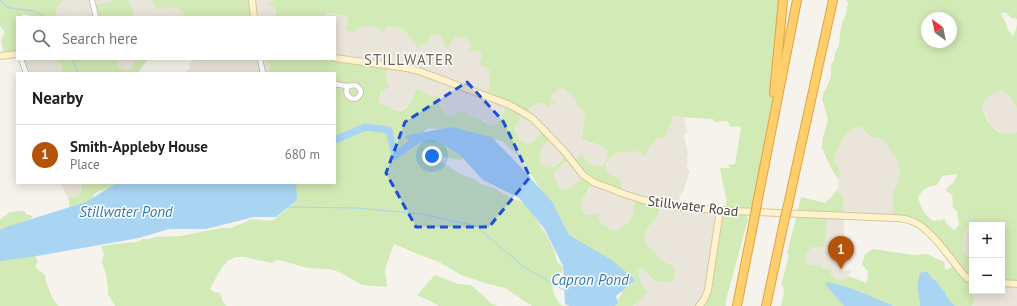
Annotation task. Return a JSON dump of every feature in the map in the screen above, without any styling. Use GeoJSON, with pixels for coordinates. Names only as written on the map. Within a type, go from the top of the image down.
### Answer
{"type":"FeatureCollection","features":[{"type":"Feature","properties":{"kind":"highway"},"geometry":{"type":"LineString","coordinates":[[768,148],[783,0]]}},
{"type":"Feature","properties":{"kind":"highway"},"geometry":{"type":"LineString","coordinates":[[737,306],[797,0]]}},
{"type":"Feature","properties":{"kind":"highway"},"geometry":{"type":"LineString","coordinates":[[766,306],[829,19],[835,0]]}},
{"type":"Feature","properties":{"kind":"street"},"geometry":{"type":"LineString","coordinates":[[92,0],[96,16]]}},
{"type":"Feature","properties":{"kind":"street"},"geometry":{"type":"LineString","coordinates":[[252,0],[254,16]]}},
{"type":"Feature","properties":{"kind":"street"},"geometry":{"type":"LineString","coordinates":[[0,56],[16,54]]}},
{"type":"Feature","properties":{"kind":"street","name":"Stillwater Road"},"geometry":{"type":"LineString","coordinates":[[336,58],[419,71],[515,108],[532,118],[565,152],[583,175],[591,181],[624,194],[656,203],[679,207],[903,219],[917,224],[932,236],[963,274],[969,279]]}},
{"type":"Feature","properties":{"kind":"street"},"geometry":{"type":"LineString","coordinates":[[21,60],[26,72]]}},
{"type":"Feature","properties":{"kind":"street"},"geometry":{"type":"LineString","coordinates":[[260,60],[263,72]]}},
{"type":"Feature","properties":{"kind":"street"},"geometry":{"type":"LineString","coordinates":[[336,84],[348,86]]}},
{"type":"Feature","properties":{"kind":"street"},"geometry":{"type":"LineString","coordinates":[[699,306],[704,300],[708,290],[720,210]]}},
{"type":"Feature","properties":{"kind":"street"},"geometry":{"type":"LineString","coordinates":[[1005,284],[1017,284]]}},
{"type":"Feature","properties":{"kind":"highlighted area"},"geometry":{"type":"Polygon","coordinates":[[[467,82],[503,121],[530,177],[489,227],[416,227],[386,173],[405,122],[467,82]]]}},
{"type":"Feature","properties":{"kind":"shaded area"},"geometry":{"type":"Polygon","coordinates":[[[62,0],[114,0],[107,3],[94,4],[96,16],[76,16],[75,14],[73,16],[58,16],[56,15],[56,8],[61,4],[62,0]]]}},
{"type":"Feature","properties":{"kind":"shaded area"},"geometry":{"type":"Polygon","coordinates":[[[130,0],[152,0],[154,5],[178,7],[194,15],[200,16],[132,16],[134,9],[129,2],[130,0]]]}},
{"type":"Feature","properties":{"kind":"shaded area"},"geometry":{"type":"Polygon","coordinates":[[[252,0],[274,0],[267,4],[276,10],[276,16],[254,16],[252,0]]]}},
{"type":"Feature","properties":{"kind":"shaded area"},"geometry":{"type":"Polygon","coordinates":[[[330,13],[346,17],[348,23],[347,31],[355,32],[360,27],[368,26],[381,30],[388,26],[397,27],[407,32],[409,37],[416,42],[418,46],[417,49],[433,35],[437,34],[442,37],[444,42],[449,47],[452,40],[457,37],[466,38],[469,40],[471,45],[469,54],[476,50],[480,52],[485,67],[490,71],[490,86],[505,104],[501,118],[497,124],[491,125],[476,117],[472,119],[463,110],[449,116],[439,104],[438,100],[416,89],[410,104],[402,110],[393,110],[383,105],[379,102],[379,100],[386,83],[388,66],[336,57],[336,16],[325,15],[330,13]]]}},
{"type":"Feature","properties":{"kind":"shaded area"},"geometry":{"type":"Polygon","coordinates":[[[21,60],[54,60],[57,61],[62,66],[61,72],[26,72],[21,60]]]}},
{"type":"Feature","properties":{"kind":"shaded area"},"geometry":{"type":"Polygon","coordinates":[[[117,60],[135,60],[131,69],[125,70],[117,65],[117,60]]]}},
{"type":"Feature","properties":{"kind":"shaded area"},"geometry":{"type":"Polygon","coordinates":[[[194,60],[268,60],[271,67],[269,72],[186,72],[190,68],[190,63],[194,60]]]}},
{"type":"Feature","properties":{"kind":"shaded area"},"geometry":{"type":"Polygon","coordinates":[[[559,89],[562,89],[576,99],[585,113],[582,140],[604,147],[608,151],[608,156],[602,166],[597,166],[587,162],[582,156],[573,162],[585,178],[567,190],[563,190],[558,186],[554,173],[570,159],[566,155],[552,168],[548,168],[541,163],[539,159],[541,156],[540,150],[542,146],[552,140],[544,131],[532,143],[526,144],[520,141],[517,137],[514,128],[524,113],[526,114],[531,107],[538,102],[550,105],[554,104],[551,100],[551,96],[559,89]]]}},
{"type":"Feature","properties":{"kind":"shaded area"},"geometry":{"type":"Polygon","coordinates":[[[1003,91],[1009,95],[1017,108],[1017,132],[1009,134],[1003,134],[991,126],[982,104],[987,97],[996,92],[1003,91]]]}},
{"type":"Feature","properties":{"kind":"shaded area"},"geometry":{"type":"Polygon","coordinates":[[[673,116],[684,117],[687,133],[684,136],[688,153],[688,165],[686,166],[690,172],[684,190],[680,196],[678,206],[722,211],[707,291],[698,306],[633,306],[648,293],[637,271],[642,268],[651,278],[670,264],[657,257],[655,251],[646,244],[645,233],[658,215],[634,212],[634,215],[627,225],[623,225],[616,231],[612,231],[600,223],[598,218],[589,216],[583,212],[581,209],[581,203],[593,183],[619,177],[609,174],[606,171],[605,168],[612,157],[621,152],[631,153],[637,151],[647,151],[656,139],[665,137],[673,116]]]}},
{"type":"Feature","properties":{"kind":"shaded area"},"geometry":{"type":"Polygon","coordinates":[[[856,127],[863,129],[872,138],[877,137],[886,142],[892,153],[896,156],[900,174],[893,191],[893,217],[844,216],[843,271],[852,270],[845,279],[840,281],[832,276],[830,268],[823,269],[820,265],[810,265],[806,262],[806,257],[807,252],[812,247],[821,247],[828,216],[839,194],[837,192],[840,174],[834,161],[836,151],[846,134],[856,127]]]}},
{"type":"Feature","properties":{"kind":"shaded area"},"geometry":{"type":"Polygon","coordinates":[[[61,184],[81,184],[82,190],[75,197],[68,198],[61,184]]]}},
{"type":"Feature","properties":{"kind":"shaded area"},"geometry":{"type":"Polygon","coordinates":[[[969,226],[969,258],[963,253],[962,245],[964,232],[969,226]]]}},
{"type":"Feature","properties":{"kind":"shaded area"},"geometry":{"type":"Polygon","coordinates":[[[1005,283],[1017,283],[1017,306],[972,306],[975,301],[973,294],[1005,294],[1005,283]]]}},
{"type":"Feature","properties":{"kind":"green space"},"geometry":{"type":"Polygon","coordinates":[[[0,0],[62,0],[61,4],[56,8],[56,15],[58,16],[30,16],[23,14],[21,16],[16,16],[16,54],[4,55],[1,40],[4,31],[0,26],[0,0]]]}},
{"type":"Feature","properties":{"kind":"green space"},"geometry":{"type":"Polygon","coordinates":[[[114,0],[130,0],[129,2],[134,9],[132,16],[96,16],[94,4],[107,3],[114,0]]]}},
{"type":"Feature","properties":{"kind":"green space"},"geometry":{"type":"Polygon","coordinates":[[[152,0],[252,0],[254,16],[188,16],[183,14],[177,7],[158,9],[152,0]]]}},
{"type":"Feature","properties":{"kind":"green space"},"geometry":{"type":"Polygon","coordinates":[[[274,0],[783,0],[771,127],[756,211],[744,212],[748,219],[726,300],[726,306],[698,306],[703,299],[723,212],[726,210],[726,198],[720,168],[730,168],[728,165],[735,164],[741,128],[739,126],[730,127],[727,121],[714,122],[713,119],[673,116],[665,137],[656,139],[647,151],[646,157],[637,151],[631,153],[621,152],[616,154],[608,161],[606,169],[612,175],[619,177],[621,181],[622,187],[619,192],[593,183],[582,201],[581,206],[584,213],[589,216],[597,213],[600,215],[598,218],[601,223],[615,231],[627,224],[634,215],[633,209],[636,198],[660,203],[658,215],[645,233],[646,244],[655,251],[657,257],[674,267],[675,273],[673,280],[663,282],[653,279],[642,268],[637,271],[648,293],[633,306],[615,306],[630,276],[620,269],[614,262],[605,257],[572,249],[565,226],[519,156],[502,141],[429,128],[424,131],[424,134],[465,157],[460,160],[440,156],[437,157],[439,161],[481,184],[492,187],[527,205],[547,236],[554,250],[557,262],[563,268],[562,273],[553,284],[553,292],[563,306],[532,306],[505,288],[461,275],[439,262],[394,244],[385,269],[387,287],[362,285],[339,272],[330,269],[308,268],[279,260],[272,263],[244,257],[236,257],[227,261],[210,289],[214,292],[220,293],[226,306],[115,306],[108,294],[106,274],[102,262],[104,254],[101,246],[137,242],[143,239],[155,237],[180,236],[221,228],[231,228],[252,219],[271,221],[294,203],[296,184],[336,184],[336,72],[269,72],[270,66],[268,60],[336,59],[388,66],[386,81],[389,86],[382,91],[380,95],[379,102],[382,105],[397,111],[401,111],[410,103],[416,89],[433,97],[439,96],[439,104],[449,116],[463,110],[468,115],[475,117],[474,118],[476,117],[490,125],[497,124],[501,118],[506,104],[486,96],[490,86],[490,71],[479,65],[482,60],[482,55],[479,52],[474,51],[468,54],[471,45],[465,38],[456,37],[448,48],[444,46],[442,37],[432,35],[427,44],[421,45],[417,50],[416,42],[400,28],[388,26],[383,33],[379,29],[370,27],[360,27],[355,32],[346,31],[348,24],[346,17],[344,16],[330,13],[324,16],[276,16],[276,10],[266,4],[274,0]],[[558,89],[551,96],[551,100],[555,104],[547,107],[543,103],[539,102],[535,104],[526,114],[524,113],[514,128],[516,135],[520,140],[528,143],[532,143],[544,130],[552,139],[542,146],[540,150],[541,156],[539,159],[541,163],[548,168],[551,168],[566,155],[570,159],[554,173],[558,186],[563,190],[567,190],[585,177],[573,162],[582,155],[590,164],[602,166],[608,155],[608,151],[604,147],[582,140],[585,113],[577,106],[576,99],[563,89],[558,89]]]}},
{"type":"Feature","properties":{"kind":"green space"},"geometry":{"type":"Polygon","coordinates":[[[846,0],[1017,0],[1017,19],[1012,18],[1005,12],[1001,14],[1008,30],[1013,36],[1017,24],[1017,108],[1009,95],[1003,91],[991,95],[982,105],[986,118],[995,130],[1006,134],[1017,132],[1017,283],[1005,283],[1005,222],[969,222],[969,226],[964,232],[962,245],[963,253],[969,257],[969,294],[973,294],[975,301],[972,306],[955,306],[935,280],[930,277],[919,278],[918,288],[920,306],[894,306],[875,299],[827,287],[844,306],[781,306],[784,293],[783,286],[781,285],[801,197],[825,203],[831,198],[837,189],[837,192],[842,195],[844,215],[828,215],[824,245],[821,247],[812,247],[806,255],[806,262],[810,265],[820,265],[823,269],[831,268],[831,275],[840,281],[848,276],[867,283],[868,271],[862,265],[865,254],[873,249],[913,255],[927,254],[944,262],[945,269],[947,270],[955,265],[949,256],[919,227],[893,217],[893,191],[900,174],[896,156],[892,153],[886,142],[877,137],[872,138],[860,127],[856,127],[846,134],[836,151],[834,161],[839,170],[839,180],[832,170],[822,148],[823,137],[828,119],[822,99],[831,77],[831,67],[839,45],[842,23],[846,15],[848,2],[846,0]],[[957,174],[942,176],[937,185],[926,188],[918,197],[923,210],[930,219],[933,221],[944,218],[947,224],[954,230],[959,225],[957,211],[952,206],[952,195],[945,190],[954,182],[957,174]]]}},
{"type":"Feature","properties":{"kind":"green space"},"geometry":{"type":"Polygon","coordinates":[[[54,60],[117,60],[117,65],[125,70],[131,69],[135,60],[147,60],[139,72],[61,72],[62,66],[57,61],[54,60]]]}},
{"type":"Feature","properties":{"kind":"green space"},"geometry":{"type":"Polygon","coordinates":[[[81,184],[117,184],[111,188],[94,194],[92,202],[70,207],[68,198],[75,197],[82,190],[81,184]]]}},
{"type":"Feature","properties":{"kind":"green space"},"geometry":{"type":"Polygon","coordinates":[[[10,212],[25,212],[27,215],[34,215],[32,218],[0,235],[0,219],[10,212]]]}},
{"type":"Feature","properties":{"kind":"green space"},"geometry":{"type":"Polygon","coordinates":[[[35,256],[38,261],[35,267],[45,275],[52,297],[58,306],[0,306],[0,258],[35,256]]]}},
{"type":"Feature","properties":{"kind":"green space"},"geometry":{"type":"Polygon","coordinates":[[[435,275],[458,284],[471,285],[491,303],[497,306],[440,306],[417,295],[435,275]]]}},
{"type":"Feature","properties":{"kind":"water","name":"Capron Pond"},"geometry":{"type":"Polygon","coordinates":[[[451,127],[491,137],[553,203],[569,235],[613,261],[635,280],[616,296],[618,303],[615,306],[569,306],[565,304],[563,266],[544,228],[519,198],[483,180],[459,154],[438,141],[412,143],[405,136],[451,127]]]}},
{"type":"Feature","properties":{"kind":"water","name":"Stillwater Pond"},"geometry":{"type":"Polygon","coordinates":[[[115,184],[296,184],[297,200],[276,217],[254,217],[206,229],[169,229],[139,238],[0,261],[0,230],[86,202],[115,184]]]}},
{"type":"Feature","properties":{"kind":"water"},"geometry":{"type":"Polygon","coordinates":[[[928,272],[928,274],[930,274],[930,277],[935,280],[955,306],[920,306],[917,285],[920,273],[928,272]]]}},
{"type":"Feature","properties":{"kind":"water"},"geometry":{"type":"Polygon","coordinates":[[[825,282],[851,289],[894,306],[844,306],[827,287],[825,282]]]}},
{"type":"Feature","properties":{"kind":"waterway"},"geometry":{"type":"LineString","coordinates":[[0,0],[10,8],[34,11],[43,16]]}},
{"type":"Feature","properties":{"kind":"waterway"},"geometry":{"type":"LineString","coordinates":[[72,60],[78,72]]}},
{"type":"Feature","properties":{"kind":"waterway"},"geometry":{"type":"LineString","coordinates":[[336,140],[365,127],[389,130],[395,156],[420,139]]}},
{"type":"Feature","properties":{"kind":"waterway"},"geometry":{"type":"LineString","coordinates":[[286,207],[357,208],[421,214],[476,226],[524,267],[564,290]]}},
{"type":"Feature","properties":{"kind":"place","name":"Smith-Appleby House"},"geometry":{"type":"Point","coordinates":[841,269]}},
{"type":"Feature","properties":{"kind":"district","name":"STILLWATER"},"geometry":{"type":"Point","coordinates":[409,59]}}]}
